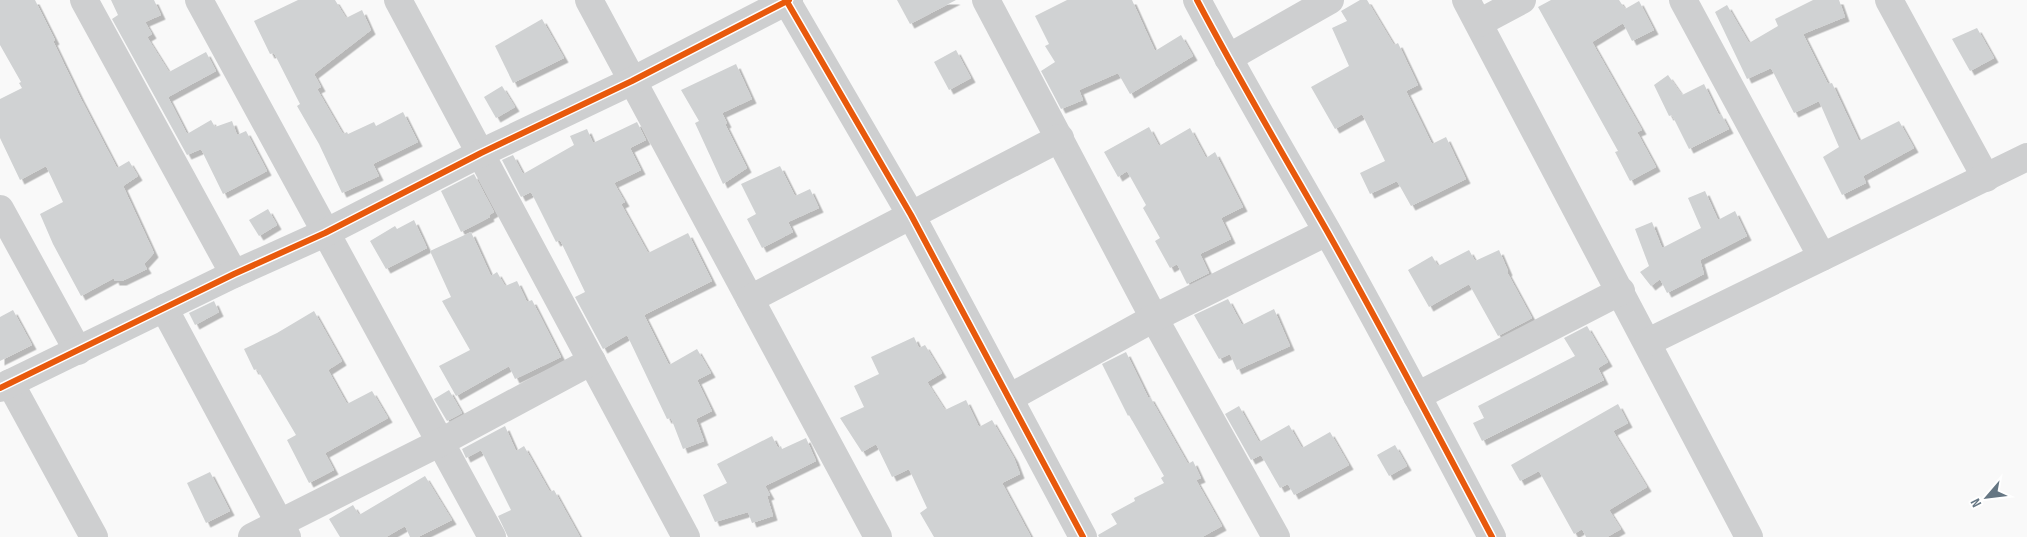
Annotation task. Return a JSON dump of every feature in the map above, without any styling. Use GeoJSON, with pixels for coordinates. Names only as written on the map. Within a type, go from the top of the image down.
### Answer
{"type":"FeatureCollection","features":[{"type":"Feature","properties":{"kind":"street"},"geometry":{"type":"LineString","coordinates":[[84,0],[234,274]]}},
{"type":"Feature","properties":{"kind":"street"},"geometry":{"type":"LineString","coordinates":[[199,0],[492,537]]}},
{"type":"Feature","properties":{"kind":"street"},"geometry":{"type":"LineString","coordinates":[[398,0],[686,537]]}},
{"type":"Feature","properties":{"kind":"street"},"geometry":{"type":"LineString","coordinates":[[589,0],[878,537]]}},
{"type":"Feature","properties":{"kind":"street"},"geometry":{"type":"LineString","coordinates":[[94,537],[5,385],[325,232],[481,153],[632,81],[787,0],[911,215],[1083,537]]}},
{"type":"Feature","properties":{"kind":"street"},"geometry":{"type":"LineString","coordinates":[[986,0],[1154,318],[1276,537]]}},
{"type":"Feature","properties":{"kind":"street"},"geometry":{"type":"LineString","coordinates":[[1197,0],[1418,396],[1492,537]]}},
{"type":"Feature","properties":{"kind":"street"},"geometry":{"type":"LineString","coordinates":[[1228,58],[1330,0]]}},
{"type":"Feature","properties":{"kind":"street"},"geometry":{"type":"LineString","coordinates":[[1522,0],[1472,11],[1749,537]]}},
{"type":"Feature","properties":{"kind":"street"},"geometry":{"type":"LineString","coordinates":[[1683,0],[1822,257]]}},
{"type":"Feature","properties":{"kind":"street"},"geometry":{"type":"LineString","coordinates":[[1889,0],[1986,178]]}},
{"type":"Feature","properties":{"kind":"street"},"geometry":{"type":"LineString","coordinates":[[750,299],[1060,138]]}},
{"type":"Feature","properties":{"kind":"street"},"geometry":{"type":"LineString","coordinates":[[1648,342],[2027,157]]}},
{"type":"Feature","properties":{"kind":"street"},"geometry":{"type":"LineString","coordinates":[[0,209],[78,351]]}},
{"type":"Feature","properties":{"kind":"street"},"geometry":{"type":"LineString","coordinates":[[1009,398],[1154,318],[1327,232]]}},
{"type":"Feature","properties":{"kind":"street"},"geometry":{"type":"LineString","coordinates":[[1418,396],[1620,291]]}},
{"type":"Feature","properties":{"kind":"street"},"geometry":{"type":"LineString","coordinates":[[164,308],[284,530]]}},
{"type":"Feature","properties":{"kind":"street"},"geometry":{"type":"LineString","coordinates":[[252,537],[284,530],[441,442],[592,361]]}},
{"type":"Feature","properties":{"kind":"building"},"geometry":{"type":"Polygon","coordinates":[[[0,0],[35,0],[80,97],[117,168],[129,161],[138,176],[123,186],[154,253],[144,264],[147,269],[122,281],[115,281],[114,278],[81,296],[53,244],[40,214],[63,202],[46,166],[20,180],[0,138],[0,99],[22,88],[19,83],[21,82],[0,45],[0,0]]]}},
{"type":"Feature","properties":{"kind":"building"},"geometry":{"type":"Polygon","coordinates":[[[111,0],[154,0],[161,15],[145,22],[152,34],[147,37],[169,72],[206,52],[216,71],[168,97],[187,134],[211,120],[215,127],[232,121],[237,135],[246,131],[267,171],[223,194],[201,149],[187,155],[112,19],[118,15],[111,0]]]}},
{"type":"Feature","properties":{"kind":"building"},"geometry":{"type":"Polygon","coordinates":[[[298,0],[335,0],[346,18],[362,10],[371,30],[314,74],[321,87],[317,89],[343,134],[347,132],[348,134],[374,122],[376,126],[403,112],[418,142],[373,164],[379,176],[342,193],[319,144],[297,106],[300,104],[274,53],[270,54],[254,21],[298,0]]]}},
{"type":"Feature","properties":{"kind":"building"},"geometry":{"type":"Polygon","coordinates":[[[897,0],[956,0],[910,24],[897,0]]]}},
{"type":"Feature","properties":{"kind":"building"},"geometry":{"type":"Polygon","coordinates":[[[1067,0],[1132,0],[1155,51],[1181,35],[1193,56],[1130,94],[1118,73],[1079,90],[1083,100],[1061,109],[1041,71],[1055,62],[1045,46],[1049,44],[1035,16],[1067,0]]]}},
{"type":"Feature","properties":{"kind":"building"},"geometry":{"type":"Polygon","coordinates":[[[1360,0],[1367,0],[1394,45],[1398,43],[1418,85],[1406,91],[1432,144],[1446,137],[1466,179],[1411,206],[1397,181],[1370,194],[1360,173],[1385,161],[1362,114],[1335,129],[1311,87],[1349,66],[1332,28],[1347,21],[1341,11],[1360,0]]]}},
{"type":"Feature","properties":{"kind":"building"},"geometry":{"type":"Polygon","coordinates":[[[1551,0],[1619,0],[1625,9],[1639,1],[1654,30],[1632,41],[1623,23],[1592,42],[1642,130],[1637,132],[1656,167],[1630,181],[1615,152],[1618,151],[1538,7],[1551,0]]]}},
{"type":"Feature","properties":{"kind":"building"},"geometry":{"type":"Polygon","coordinates":[[[1813,0],[1839,0],[1845,17],[1803,34],[1828,84],[1832,83],[1859,141],[1899,121],[1914,148],[1863,176],[1866,183],[1842,195],[1823,157],[1839,147],[1819,101],[1794,113],[1771,68],[1747,79],[1715,12],[1727,5],[1749,43],[1778,26],[1775,19],[1813,0]]]}},
{"type":"Feature","properties":{"kind":"building"},"geometry":{"type":"Polygon","coordinates":[[[542,19],[564,58],[513,83],[495,46],[542,19]]]}},
{"type":"Feature","properties":{"kind":"building"},"geometry":{"type":"Polygon","coordinates":[[[1977,28],[1994,58],[1970,71],[1952,39],[1977,28]]]}},
{"type":"Feature","properties":{"kind":"building"},"geometry":{"type":"Polygon","coordinates":[[[956,50],[971,78],[949,90],[934,62],[956,50]]]}},
{"type":"Feature","properties":{"kind":"building"},"geometry":{"type":"Polygon","coordinates":[[[736,64],[752,99],[722,113],[727,123],[725,124],[747,168],[723,184],[695,123],[699,121],[681,90],[736,64]]]}},
{"type":"Feature","properties":{"kind":"building"},"geometry":{"type":"Polygon","coordinates":[[[1668,75],[1682,95],[1704,84],[1719,115],[1721,114],[1729,129],[1689,149],[1672,115],[1669,116],[1654,85],[1668,75]]]}},
{"type":"Feature","properties":{"kind":"building"},"geometry":{"type":"Polygon","coordinates":[[[502,86],[515,107],[496,118],[484,97],[502,86]]]}},
{"type":"Feature","properties":{"kind":"building"},"geometry":{"type":"Polygon","coordinates":[[[637,122],[646,140],[630,148],[641,170],[614,183],[625,202],[621,204],[648,253],[688,233],[712,281],[644,315],[669,365],[697,349],[711,373],[697,380],[712,411],[696,419],[704,441],[683,449],[671,418],[667,419],[627,335],[603,349],[575,297],[585,292],[560,240],[556,242],[531,192],[521,197],[502,160],[513,155],[523,174],[574,145],[570,136],[587,129],[593,143],[637,122]]]}},
{"type":"Feature","properties":{"kind":"building"},"geometry":{"type":"Polygon","coordinates":[[[1149,127],[1159,146],[1190,128],[1206,158],[1215,152],[1243,207],[1221,218],[1231,239],[1200,254],[1209,273],[1187,284],[1177,264],[1170,268],[1155,241],[1160,238],[1143,208],[1146,205],[1127,171],[1118,177],[1104,152],[1149,127]]]}},
{"type":"Feature","properties":{"kind":"building"},"geometry":{"type":"Polygon","coordinates":[[[780,166],[795,196],[810,189],[819,208],[788,222],[793,232],[762,248],[747,219],[756,214],[741,184],[780,166]]]}},
{"type":"Feature","properties":{"kind":"building"},"geometry":{"type":"Polygon","coordinates":[[[474,174],[494,212],[489,215],[490,217],[461,232],[441,191],[474,174]]]}},
{"type":"Feature","properties":{"kind":"building"},"geometry":{"type":"Polygon","coordinates":[[[1705,191],[1718,220],[1735,211],[1747,236],[1700,260],[1704,274],[1667,293],[1660,279],[1651,286],[1640,272],[1649,266],[1635,229],[1652,222],[1662,248],[1701,228],[1688,198],[1705,191]]]}},
{"type":"Feature","properties":{"kind":"building"},"geometry":{"type":"Polygon","coordinates":[[[268,209],[277,225],[259,236],[249,220],[268,209]]]}},
{"type":"Feature","properties":{"kind":"building"},"geometry":{"type":"Polygon","coordinates":[[[414,220],[427,248],[386,269],[370,241],[395,226],[397,229],[414,220]]]}},
{"type":"Feature","properties":{"kind":"building"},"geometry":{"type":"Polygon","coordinates":[[[471,232],[491,276],[497,272],[505,286],[517,281],[527,302],[532,300],[561,357],[515,379],[509,366],[456,396],[439,366],[470,350],[442,301],[451,297],[430,251],[471,232]]]}},
{"type":"Feature","properties":{"kind":"building"},"geometry":{"type":"Polygon","coordinates":[[[1469,250],[1475,261],[1499,250],[1507,272],[1532,318],[1498,336],[1469,284],[1429,307],[1408,270],[1432,256],[1438,266],[1469,250]]]}},
{"type":"Feature","properties":{"kind":"building"},"geometry":{"type":"Polygon","coordinates":[[[1228,299],[1242,325],[1274,309],[1290,346],[1237,370],[1230,354],[1219,359],[1194,315],[1228,299]]]}},
{"type":"Feature","properties":{"kind":"building"},"geometry":{"type":"Polygon","coordinates":[[[214,301],[219,312],[195,325],[189,313],[214,301]]]}},
{"type":"Feature","properties":{"kind":"building"},"geometry":{"type":"Polygon","coordinates":[[[13,310],[32,345],[0,361],[0,317],[13,310]]]}},
{"type":"Feature","properties":{"kind":"building"},"geometry":{"type":"Polygon","coordinates":[[[314,311],[342,361],[328,370],[347,404],[372,391],[388,418],[325,453],[334,470],[309,483],[287,440],[296,435],[257,369],[254,370],[244,349],[277,333],[314,311]]]}},
{"type":"Feature","properties":{"kind":"building"},"geometry":{"type":"Polygon","coordinates":[[[1587,326],[1608,362],[1598,368],[1604,380],[1482,441],[1473,423],[1484,418],[1478,406],[1575,356],[1564,338],[1587,326]]]}},
{"type":"Feature","properties":{"kind":"building"},"geometry":{"type":"Polygon","coordinates":[[[914,337],[919,348],[925,345],[942,373],[927,382],[945,410],[966,400],[979,427],[992,420],[1014,458],[1020,474],[1002,483],[1031,537],[934,537],[920,513],[927,508],[909,469],[892,477],[876,444],[862,452],[840,418],[864,407],[854,386],[879,374],[871,357],[914,337]]]}},
{"type":"Feature","properties":{"kind":"building"},"geometry":{"type":"Polygon","coordinates":[[[1126,352],[1148,397],[1150,397],[1188,464],[1193,461],[1201,478],[1196,480],[1222,526],[1202,537],[1099,537],[1098,535],[1117,524],[1111,514],[1135,501],[1134,498],[1164,483],[1161,478],[1164,476],[1128,416],[1102,364],[1126,352]]]}},
{"type":"Feature","properties":{"kind":"building"},"geometry":{"type":"Polygon","coordinates":[[[449,390],[462,413],[447,421],[434,399],[449,390]]]}},
{"type":"Feature","properties":{"kind":"building"},"geometry":{"type":"Polygon","coordinates":[[[1618,404],[1628,423],[1613,431],[1647,487],[1609,510],[1621,529],[1607,537],[1586,537],[1582,529],[1574,534],[1539,471],[1520,481],[1511,465],[1618,404]]]}},
{"type":"Feature","properties":{"kind":"building"},"geometry":{"type":"Polygon","coordinates":[[[1239,406],[1259,442],[1289,425],[1302,448],[1330,432],[1349,465],[1294,495],[1288,484],[1280,488],[1261,455],[1251,460],[1225,414],[1239,406]]]}},
{"type":"Feature","properties":{"kind":"building"},"geometry":{"type":"Polygon","coordinates":[[[505,426],[516,451],[524,446],[550,492],[554,490],[580,537],[508,537],[498,516],[511,510],[481,450],[466,458],[462,449],[505,426]]]}},
{"type":"Feature","properties":{"kind":"building"},"geometry":{"type":"Polygon","coordinates":[[[772,436],[778,448],[781,446],[782,449],[806,438],[816,461],[765,486],[770,495],[767,496],[773,516],[752,523],[748,512],[715,522],[703,495],[727,483],[717,464],[772,436]]]}},
{"type":"Feature","properties":{"kind":"building"},"geometry":{"type":"Polygon","coordinates":[[[1395,445],[1407,466],[1389,476],[1377,455],[1395,445]]]}},
{"type":"Feature","properties":{"kind":"building"},"geometry":{"type":"Polygon","coordinates":[[[210,472],[230,511],[206,523],[187,483],[210,472]]]}},
{"type":"Feature","properties":{"kind":"building"},"geometry":{"type":"Polygon","coordinates":[[[425,476],[452,520],[418,537],[410,537],[405,526],[386,537],[340,537],[329,519],[353,505],[359,515],[425,476]]]}},
{"type":"Feature","properties":{"kind":"cycle path"},"geometry":{"type":"LineString","coordinates":[[786,0],[911,215],[1083,537]]}},
{"type":"Feature","properties":{"kind":"cycle path"},"geometry":{"type":"LineString","coordinates":[[0,388],[234,274],[325,233],[481,153],[632,81],[789,0]]}},
{"type":"Feature","properties":{"kind":"cycle path"},"geometry":{"type":"LineString","coordinates":[[1197,0],[1369,307],[1492,537]]}}]}
